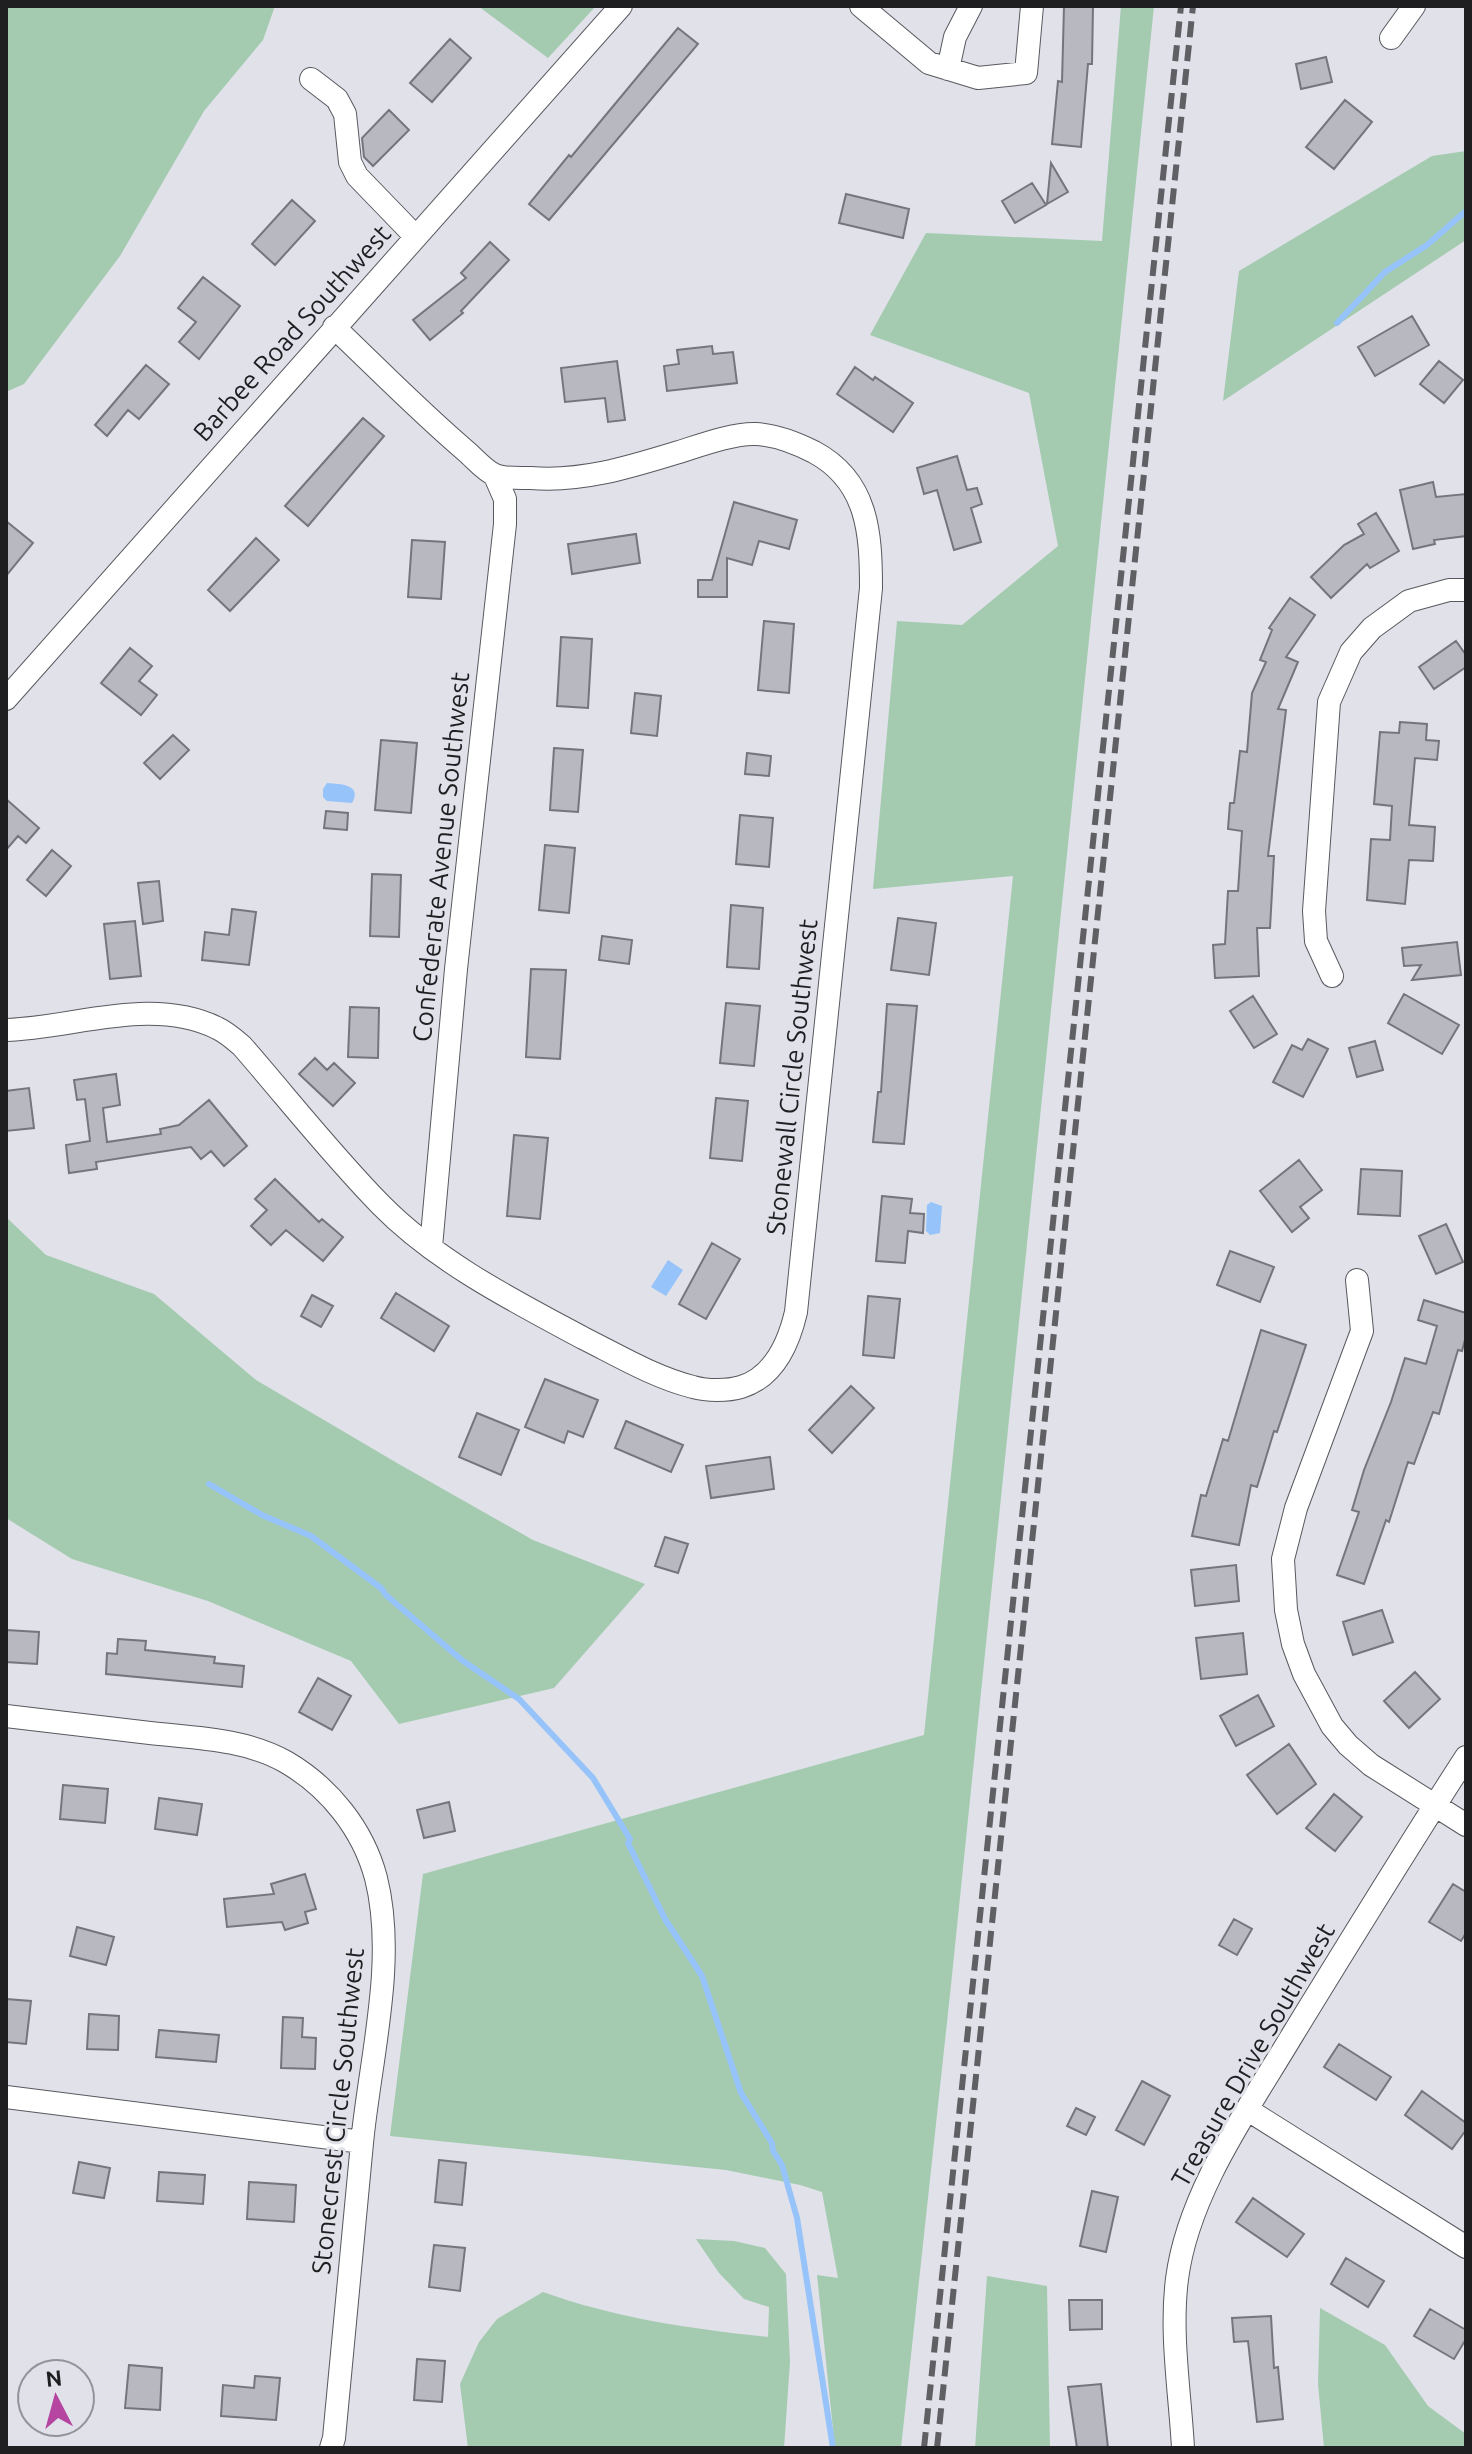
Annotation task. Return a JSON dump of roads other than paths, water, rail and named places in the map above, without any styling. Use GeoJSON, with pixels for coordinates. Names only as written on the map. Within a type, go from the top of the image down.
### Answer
{"type":"FeatureCollection","features":[{"type":"Feature","properties":{"kind":"street","name":"Barbee Road Southwest"},"geometry":{"type":"LineString","coordinates":[[6,699],[621,6]]}},
{"type":"Feature","properties":{"kind":"street"},"geometry":{"type":"LineString","coordinates":[[861,6],[929,63],[978,78],[1026,73],[1032,6]]}},
{"type":"Feature","properties":{"kind":"street"},"geometry":{"type":"LineString","coordinates":[[948,69],[955,37],[971,6]]}},
{"type":"Feature","properties":{"kind":"street"},"geometry":{"type":"LineString","coordinates":[[1391,38],[1414,6]]}},
{"type":"Feature","properties":{"kind":"street"},"geometry":{"type":"LineString","coordinates":[[311,79],[337,99],[345,114],[350,162],[357,176],[415,236]]}},
{"type":"Feature","properties":{"kind":"street"},"geometry":{"type":"LineString","coordinates":[[334,327],[495,476]]}},
{"type":"Feature","properties":{"kind":"street","name":"Stonewall Circle Southwest"},"geometry":{"type":"LineString","coordinates":[[6,1030],[147,1013],[200,1021],[219,1029],[242,1046],[383,1207],[431,1247],[527,1308],[644,1369],[696,1388],[741,1387],[755,1380],[781,1355],[790,1338],[796,1312],[871,588],[867,520],[852,487],[826,458],[794,441],[755,434],[703,444],[615,472],[591,476],[545,479],[495,476]]}},
{"type":"Feature","properties":{"kind":"street","name":"Confederate Avenue Southwest"},"geometry":{"type":"LineString","coordinates":[[431,1247],[456,969],[505,524],[505,499],[495,476]]}},
{"type":"Feature","properties":{"kind":"street"},"geometry":{"type":"LineString","coordinates":[[1332,976],[1316,941],[1314,911],[1329,702],[1351,652],[1372,628],[1409,601],[1449,590],[1466,590]]}},
{"type":"Feature","properties":{"kind":"street"},"geometry":{"type":"LineString","coordinates":[[1357,1280],[1362,1331],[1296,1508],[1283,1559],[1286,1610],[1304,1674],[1332,1726],[1371,1765],[1466,1825]]}},
{"type":"Feature","properties":{"kind":"street","name":"Stonecrest Circle Southwest"},"geometry":{"type":"LineString","coordinates":[[6,1716],[241,1745],[283,1760],[315,1782],[346,1815],[358,1835],[376,1877],[383,1923],[381,1986],[331,2448]]}},
{"type":"Feature","properties":{"kind":"street","name":"Treasure Drive Southwest"},"geometry":{"type":"LineString","coordinates":[[1183,2448],[1176,2328],[1177,2279],[1187,2234],[1211,2175],[1466,1757]]}},
{"type":"Feature","properties":{"kind":"street"},"geometry":{"type":"LineString","coordinates":[[6,2097],[362,2142]]}},
{"type":"Feature","properties":{"kind":"street"},"geometry":{"type":"LineString","coordinates":[[1248,2110],[1466,2247]]}},
{"type":"Feature","properties":{"kind":"water"},"geometry":{"type":"Polygon","coordinates":[[[327,783],[352,789],[355,797],[352,803],[327,801],[323,797],[323,789],[327,783]]]}},
{"type":"Feature","properties":{"kind":"water"},"geometry":{"type":"Polygon","coordinates":[[[931,1202],[942,1206],[940,1233],[930,1235],[926,1231],[927,1205],[931,1202]]]}},
{"type":"Feature","properties":{"kind":"water"},"geometry":{"type":"Polygon","coordinates":[[[668,1260],[683,1270],[666,1296],[651,1287],[668,1260]]]}},
{"type":"Feature","properties":{"kind":"waterway"},"geometry":{"type":"LineString","coordinates":[[1337,323],[1385,272],[1427,245],[1466,211]]}},
{"type":"Feature","properties":{"kind":"waterway"},"geometry":{"type":"LineString","coordinates":[[209,1484],[262,1515],[311,1536],[381,1588],[463,1661],[519,1699],[593,1778],[630,1839],[628,1843],[665,1919],[702,1976],[741,2093],[782,2165],[797,2218],[833,2448]]}},
{"type":"Feature","properties":{"kind":"railway"},"geometry":{"type":"LineString","coordinates":[[924,2448],[1181,6]]}},
{"type":"Feature","properties":{"kind":"railway"},"geometry":{"type":"LineString","coordinates":[[937,2448],[1193,6]]}}]}
